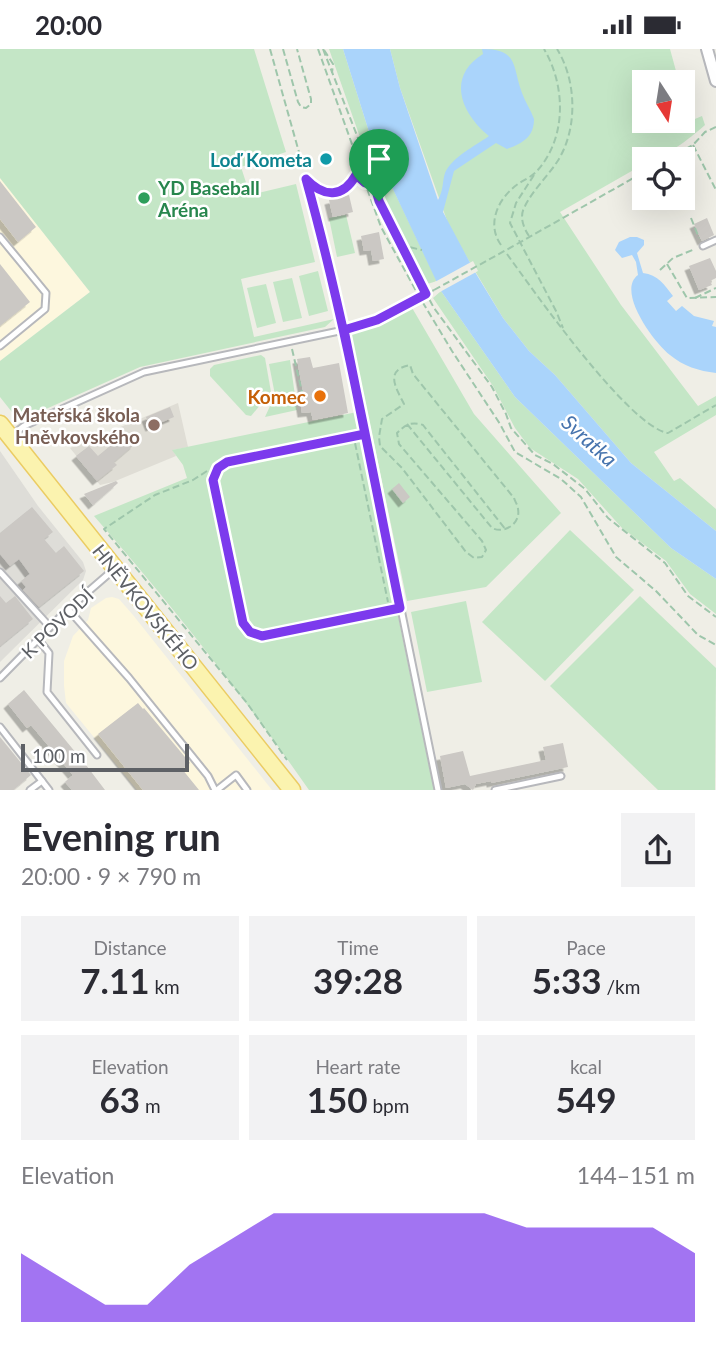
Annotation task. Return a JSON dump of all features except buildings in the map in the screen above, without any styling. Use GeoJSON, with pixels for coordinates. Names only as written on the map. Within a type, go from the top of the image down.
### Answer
{"type":"FeatureCollection","features":[{"type":"Feature","properties":{"kind":"main road","name":"HNĚVKOVSKÉHO"},"geometry":{"type":"LineString","coordinates":[[5,430],[292,790]]}},
{"type":"Feature","properties":{"kind":"street"},"geometry":{"type":"LineString","coordinates":[[707,49],[716,81]]}},
{"type":"Feature","properties":{"kind":"lane"},"geometry":{"type":"LineString","coordinates":[[306,179],[344,330],[438,790]]}},
{"type":"Feature","properties":{"kind":"lane"},"geometry":{"type":"LineString","coordinates":[[0,237],[46,293],[45,309],[0,346]]}},
{"type":"Feature","properties":{"kind":"lane"},"geometry":{"type":"LineString","coordinates":[[702,244],[716,240]]}},
{"type":"Feature","properties":{"kind":"lane"},"geometry":{"type":"LineString","coordinates":[[5,430],[24,426],[144,372],[344,330]]}},
{"type":"Feature","properties":{"kind":"lane"},"geometry":{"type":"LineString","coordinates":[[365,434],[227,462],[218,468],[213,480],[243,623],[250,632],[262,636],[400,608]]}},
{"type":"Feature","properties":{"kind":"lane","name":"K POVODÍ"},"geometry":{"type":"LineString","coordinates":[[0,678],[68,609],[115,569]]}},
{"type":"Feature","properties":{"kind":"lane"},"geometry":{"type":"LineString","coordinates":[[1,574],[50,627]]}},
{"type":"Feature","properties":{"kind":"lane"},"geometry":{"type":"LineString","coordinates":[[68,609],[129,678],[208,776],[216,790],[236,775],[247,790]]}},
{"type":"Feature","properties":{"kind":"lane"},"geometry":{"type":"LineString","coordinates":[[38,639],[49,653],[47,692],[97,755]]}},
{"type":"Feature","properties":{"kind":"lane"},"geometry":{"type":"LineString","coordinates":[[0,727],[49,790]]}},
{"type":"Feature","properties":{"kind":"lane"},"geometry":{"type":"LineString","coordinates":[[495,790],[561,776]]}},
{"type":"Feature","properties":{"kind":"lane"},"geometry":{"type":"LineString","coordinates":[[30,790],[42,781]]}},
{"type":"Feature","properties":{"kind":"path"},"geometry":{"type":"LineString","coordinates":[[270,49],[306,179],[316,189],[327,194],[350,187],[356,175],[358,161],[318,49]]}},
{"type":"Feature","properties":{"kind":"path"},"geometry":{"type":"LineString","coordinates":[[283,49],[298,102],[301,107],[306,108],[311,104],[297,49]]}},
{"type":"Feature","properties":{"kind":"path"},"geometry":{"type":"LineString","coordinates":[[323,49],[391,227],[426,294],[464,352],[492,387],[511,428],[528,449],[585,489],[608,518],[665,563],[688,596],[716,617]]}},
{"type":"Feature","properties":{"kind":"path"},"geometry":{"type":"LineString","coordinates":[[544,49],[558,80],[561,106],[556,134],[550,151],[516,203],[510,223],[518,243],[556,311],[564,333]]}},
{"type":"Feature","properties":{"kind":"path"},"geometry":{"type":"LineString","coordinates":[[529,236],[522,215],[525,205],[559,160],[569,134],[571,87],[557,49]]}},
{"type":"Feature","properties":{"kind":"path"},"geometry":{"type":"LineString","coordinates":[[689,147],[705,132],[716,127]]}},
{"type":"Feature","properties":{"kind":"path"},"geometry":{"type":"LineString","coordinates":[[693,145],[716,190]]}},
{"type":"Feature","properties":{"kind":"path"},"geometry":{"type":"LineString","coordinates":[[365,183],[371,174]]}},
{"type":"Feature","properties":{"kind":"path"},"geometry":{"type":"LineString","coordinates":[[501,245],[494,232],[493,221],[499,205],[517,185],[535,174]]}},
{"type":"Feature","properties":{"kind":"path"},"geometry":{"type":"LineString","coordinates":[[356,175],[365,183],[384,231],[420,297],[515,452],[561,479],[581,497],[616,557],[656,591],[698,635],[716,645]]}},
{"type":"Feature","properties":{"kind":"path"},"geometry":{"type":"LineString","coordinates":[[344,330],[377,320],[632,179]]}},
{"type":"Feature","properties":{"kind":"path"},"geometry":{"type":"LineString","coordinates":[[660,269],[702,244],[691,218]]}},
{"type":"Feature","properties":{"kind":"path"},"geometry":{"type":"LineString","coordinates":[[384,231],[391,227]]}},
{"type":"Feature","properties":{"kind":"path"},"geometry":{"type":"LineString","coordinates":[[400,245],[422,250]]}},
{"type":"Feature","properties":{"kind":"path"},"geometry":{"type":"LineString","coordinates":[[508,254],[581,354],[642,418],[663,432],[672,431],[716,405]]}},
{"type":"Feature","properties":{"kind":"path"},"geometry":{"type":"LineString","coordinates":[[667,263],[687,298],[716,297]]}},
{"type":"Feature","properties":{"kind":"path"},"geometry":{"type":"LineString","coordinates":[[693,299],[716,288]]}},
{"type":"Feature","properties":{"kind":"path"},"geometry":{"type":"LineString","coordinates":[[290,341],[302,392]]}},
{"type":"Feature","properties":{"kind":"path"},"geometry":{"type":"LineString","coordinates":[[407,425],[492,528],[498,531],[506,530],[515,523],[519,509],[514,498],[413,374],[410,365],[400,367],[394,373],[394,384],[404,404],[382,419],[380,446],[402,468],[466,552],[474,558],[482,557],[486,550],[482,541],[399,444],[397,433],[407,425],[415,422],[423,425],[506,530]]}},
{"type":"Feature","properties":{"kind":"path"},"geometry":{"type":"LineString","coordinates":[[354,436],[390,610]]}},
{"type":"Feature","properties":{"kind":"path"},"geometry":{"type":"LineString","coordinates":[[218,468],[213,466],[193,480],[155,495],[104,529],[247,703],[293,768]]}},
{"type":"Feature","properties":{"kind":"shaded area"},"geometry":{"type":"Polygon","coordinates":[[[0,178],[90,292],[0,361],[0,178]]]}},
{"type":"Feature","properties":{"kind":"shaded area","name":"Mateřská škola Hněvkovského"},"geometry":{"type":"Polygon","coordinates":[[[178,403],[188,447],[173,450],[176,456],[100,485],[70,448],[178,403]]]}},
{"type":"Feature","properties":{"kind":"shaded area"},"geometry":{"type":"Polygon","coordinates":[[[0,451],[38,506],[83,562],[86,571],[83,580],[0,662],[0,451]]]}},
{"type":"Feature","properties":{"kind":"shaded area"},"geometry":{"type":"Polygon","coordinates":[[[112,597],[119,599],[133,615],[272,790],[137,790],[66,703],[64,661],[73,636],[88,620],[91,608],[112,597]]]}},
{"type":"Feature","properties":{"kind":"green space","name":"YD Baseball Aréna"},"geometry":{"type":"Polygon","coordinates":[[[0,49],[254,49],[286,152],[241,167],[250,195],[296,184],[315,262],[241,279],[254,337],[334,319],[325,327],[140,367],[19,421],[0,397],[0,361],[90,292],[0,178],[0,49]]]}},
{"type":"Feature","properties":{"kind":"green space"},"geometry":{"type":"Polygon","coordinates":[[[329,49],[343,49],[375,151],[437,281],[424,285],[382,200],[329,49]]]}},
{"type":"Feature","properties":{"kind":"green space"},"geometry":{"type":"Polygon","coordinates":[[[390,49],[670,49],[676,70],[632,70],[632,133],[695,133],[695,119],[702,116],[705,125],[692,136],[676,147],[632,147],[632,171],[560,212],[621,305],[698,406],[716,396],[716,415],[654,452],[674,481],[680,478],[716,509],[716,531],[631,463],[555,375],[529,351],[503,318],[450,229],[400,88],[390,49]]]}},
{"type":"Feature","properties":{"kind":"green space"},"geometry":{"type":"Polygon","coordinates":[[[346,215],[355,253],[337,257],[329,218],[346,215]]]}},
{"type":"Feature","properties":{"kind":"green space"},"geometry":{"type":"Polygon","coordinates":[[[318,271],[328,311],[309,316],[299,276],[318,271]]]}},
{"type":"Feature","properties":{"kind":"green space"},"geometry":{"type":"Polygon","coordinates":[[[292,278],[302,318],[283,322],[273,282],[292,278]]]}},
{"type":"Feature","properties":{"kind":"green space"},"geometry":{"type":"Polygon","coordinates":[[[266,284],[276,323],[257,328],[247,288],[266,284]]]}},
{"type":"Feature","properties":{"kind":"green space"},"geometry":{"type":"Polygon","coordinates":[[[441,291],[515,397],[671,548],[716,579],[716,614],[690,594],[666,561],[622,528],[578,479],[530,448],[515,428],[493,386],[433,298],[441,291]]]}},
{"type":"Feature","properties":{"kind":"green space"},"geometry":{"type":"Polygon","coordinates":[[[411,306],[474,414],[561,513],[486,587],[407,601],[351,334],[411,306]]]}},
{"type":"Feature","properties":{"kind":"green space"},"geometry":{"type":"Polygon","coordinates":[[[261,355],[265,358],[271,392],[251,416],[246,415],[210,376],[210,369],[214,365],[261,355]]]}},
{"type":"Feature","properties":{"kind":"green space"},"geometry":{"type":"Polygon","coordinates":[[[290,360],[297,410],[265,417],[275,395],[269,364],[290,360]]]}},
{"type":"Feature","properties":{"kind":"green space"},"geometry":{"type":"Polygon","coordinates":[[[357,412],[434,790],[309,790],[205,650],[94,516],[187,478],[183,465],[172,450],[357,412]]]}},
{"type":"Feature","properties":{"kind":"green space"},"geometry":{"type":"Polygon","coordinates":[[[570,530],[634,590],[545,681],[482,622],[570,530]]]}},
{"type":"Feature","properties":{"kind":"green space"},"geometry":{"type":"Polygon","coordinates":[[[640,596],[716,668],[715,790],[658,790],[550,686],[640,596]]]}},
{"type":"Feature","properties":{"kind":"green space"},"geometry":{"type":"Polygon","coordinates":[[[466,601],[482,682],[427,692],[411,612],[466,601]]]}},
{"type":"Feature","properties":{"kind":"water","name":"Svratka"},"geometry":{"type":"Polygon","coordinates":[[[343,49],[390,49],[400,88],[438,200],[448,167],[489,136],[471,117],[465,106],[461,84],[464,73],[471,63],[483,54],[482,49],[502,52],[512,61],[523,96],[534,119],[530,135],[507,149],[496,143],[454,171],[443,212],[503,318],[529,351],[555,375],[631,463],[716,531],[716,579],[671,548],[515,397],[441,291],[375,151],[343,49]]]}},
{"type":"Feature","properties":{"kind":"water"},"geometry":{"type":"Polygon","coordinates":[[[630,237],[644,240],[644,245],[637,253],[643,273],[664,284],[673,296],[667,301],[676,311],[682,306],[694,316],[714,321],[712,326],[716,327],[716,373],[703,371],[675,359],[647,329],[631,293],[632,283],[638,275],[636,262],[632,255],[622,258],[615,250],[619,242],[630,237]]]}},
{"type":"Feature","properties":{"kind":"pier"},"geometry":{"type":"Polygon","coordinates":[[[473,261],[478,271],[438,293],[433,283],[473,261]]]}},
{"type":"Feature","properties":{"kind":"place","name":"Loď Kometa"},"geometry":{"type":"Point","coordinates":[326,159]}},
{"type":"Feature","properties":{"kind":"place","name":"YD Baseball Aréna"},"geometry":{"type":"Point","coordinates":[144,198]}},
{"type":"Feature","properties":{"kind":"place","name":"Komec"},"geometry":{"type":"Point","coordinates":[320,396]}},
{"type":"Feature","properties":{"kind":"place","name":"Mateřská škola Hněvkovského"},"geometry":{"type":"Point","coordinates":[154,425]}},
{"type":"Feature","properties":{"kind":"route"},"geometry":{"type":"LineString","coordinates":[[379,201],[371,174],[365,183],[356,175],[350,187],[327,194],[316,189],[306,179],[344,330],[383,521],[400,608],[262,636],[250,632],[243,623],[213,480],[218,468],[227,462],[365,434],[344,330],[377,320],[426,294],[379,201]]}}]}
